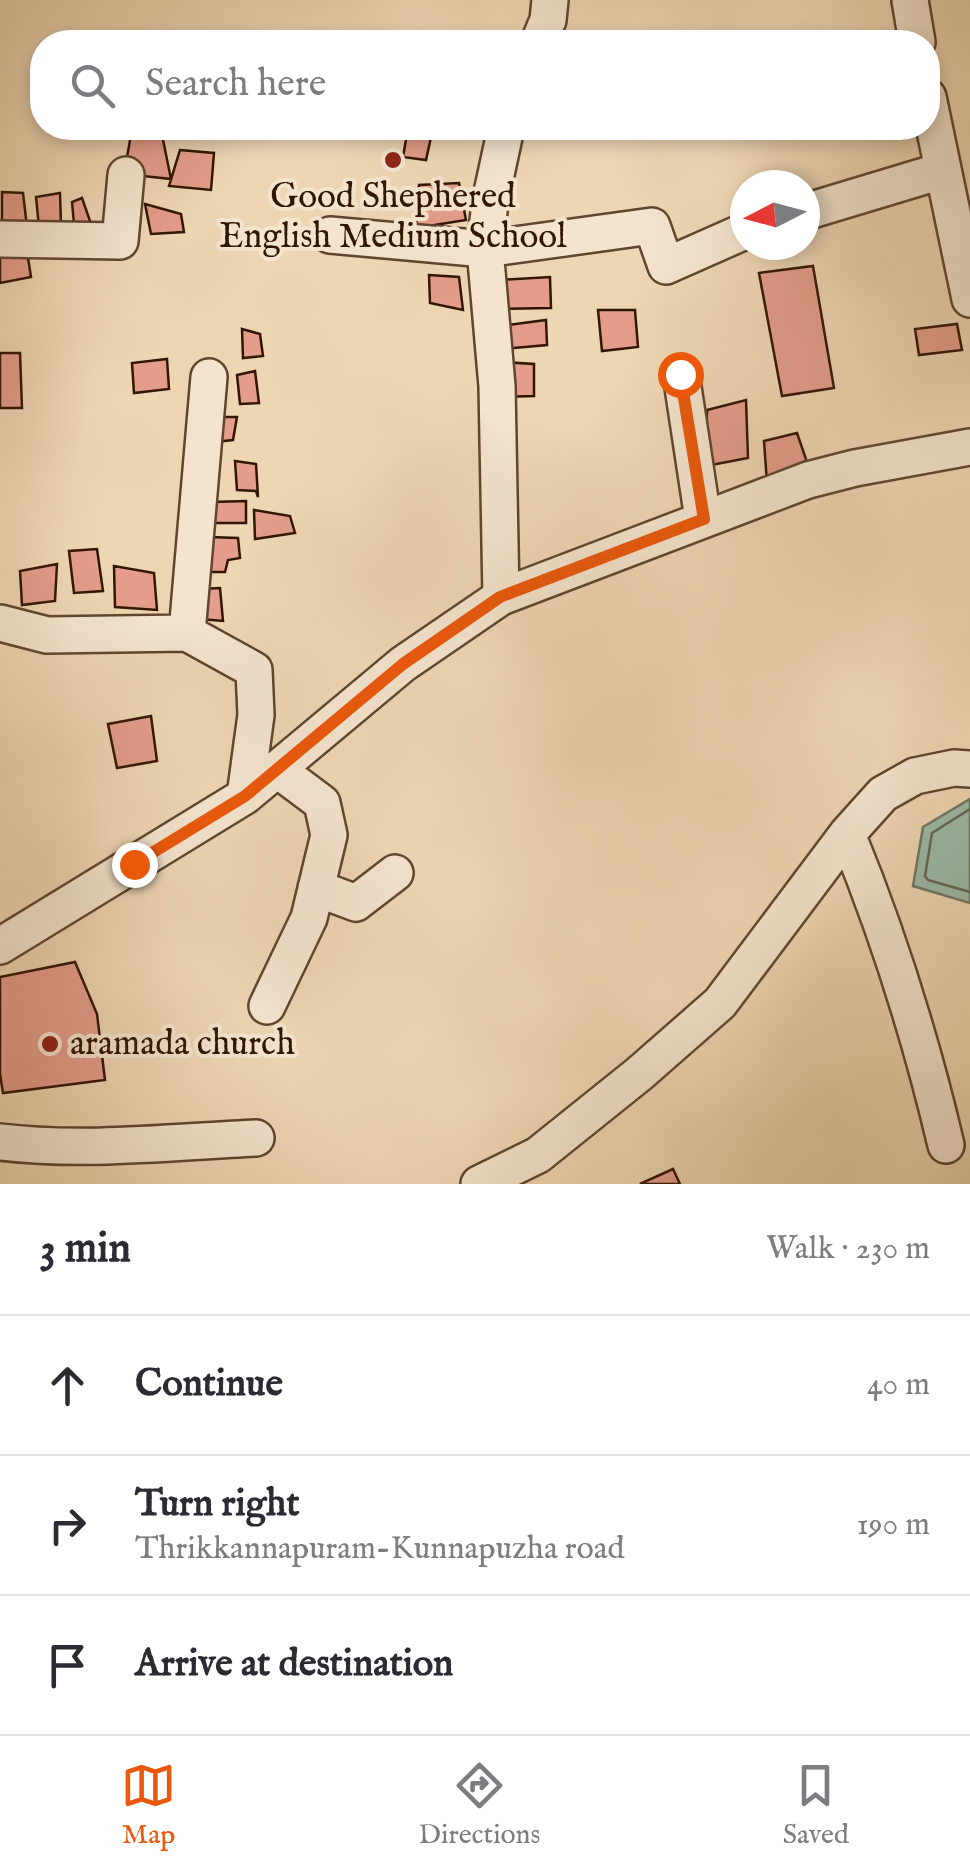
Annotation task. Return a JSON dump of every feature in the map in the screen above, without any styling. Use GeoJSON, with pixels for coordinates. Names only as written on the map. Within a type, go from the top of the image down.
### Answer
{"type":"FeatureCollection","features":[{"type":"Feature","properties":{"kind":"street"},"geometry":{"type":"LineString","coordinates":[[544,30],[550,0]]}},
{"type":"Feature","properties":{"kind":"street"},"geometry":{"type":"LineString","coordinates":[[910,0],[916,30]]}},
{"type":"Feature","properties":{"kind":"street"},"geometry":{"type":"LineString","coordinates":[[500,597],[497,386],[486,249],[490,202],[503,140]]}},
{"type":"Feature","properties":{"kind":"street"},"geometry":{"type":"LineString","coordinates":[[936,140],[970,299]]}},
{"type":"Feature","properties":{"kind":"street"},"geometry":{"type":"LineString","coordinates":[[820,207],[941,171]]}},
{"type":"Feature","properties":{"kind":"street"},"geometry":{"type":"LineString","coordinates":[[0,239],[120,240],[126,174]]}},
{"type":"Feature","properties":{"kind":"street"},"geometry":{"type":"LineString","coordinates":[[330,235],[486,249],[652,226],[666,266],[730,238]]}},
{"type":"Feature","properties":{"kind":"street"},"geometry":{"type":"LineString","coordinates":[[680,374],[704,519]]}},
{"type":"Feature","properties":{"kind":"street"},"geometry":{"type":"LineString","coordinates":[[187,633],[209,377]]}},
{"type":"Feature","properties":{"kind":"street"},"geometry":{"type":"LineString","coordinates":[[0,946],[245,796],[403,664],[500,597],[808,480],[970,447]]}},
{"type":"Feature","properties":{"kind":"street"},"geometry":{"type":"LineString","coordinates":[[0,623],[48,635],[187,633],[254,670],[256,716],[245,796]]}},
{"type":"Feature","properties":{"kind":"street"},"geometry":{"type":"LineString","coordinates":[[502,1179],[639,1074],[720,1003],[847,834],[884,794],[915,776],[954,768],[970,770]]}},
{"type":"Feature","properties":{"kind":"street"},"geometry":{"type":"LineString","coordinates":[[266,1006],[309,918],[329,835],[322,803],[278,770]]}},
{"type":"Feature","properties":{"kind":"street"},"geometry":{"type":"LineString","coordinates":[[847,834],[873,897],[920,1036],[946,1145]]}},
{"type":"Feature","properties":{"kind":"street"},"geometry":{"type":"LineString","coordinates":[[316,888],[356,903],[396,873]]}},
{"type":"Feature","properties":{"kind":"street"},"geometry":{"type":"LineString","coordinates":[[0,1142],[32,1146],[256,1138]]}},
{"type":"Feature","properties":{"kind":"water"},"geometry":{"type":"Polygon","coordinates":[[[970,799],[970,903],[913,886],[923,827],[970,799]]]}},
{"type":"Feature","properties":{"kind":"building"},"geometry":{"type":"Polygon","coordinates":[[[130,140],[163,140],[171,179],[124,174],[130,140]]]}},
{"type":"Feature","properties":{"kind":"building"},"geometry":{"type":"Polygon","coordinates":[[[406,140],[430,140],[426,160],[403,157],[406,140]]]}},
{"type":"Feature","properties":{"kind":"building"},"geometry":{"type":"Polygon","coordinates":[[[180,150],[214,153],[211,190],[169,186],[180,150]]]}},
{"type":"Feature","properties":{"kind":"building"},"geometry":{"type":"Polygon","coordinates":[[[459,183],[466,220],[416,228],[419,185],[459,183]]]}},
{"type":"Feature","properties":{"kind":"building"},"geometry":{"type":"Polygon","coordinates":[[[2,192],[23,193],[27,227],[2,230],[2,192]]]}},
{"type":"Feature","properties":{"kind":"building"},"geometry":{"type":"Polygon","coordinates":[[[60,193],[61,225],[39,227],[36,197],[60,193]]]}},
{"type":"Feature","properties":{"kind":"building"},"geometry":{"type":"Polygon","coordinates":[[[82,198],[90,221],[74,224],[72,202],[82,198]]]}},
{"type":"Feature","properties":{"kind":"building"},"geometry":{"type":"Polygon","coordinates":[[[145,204],[181,214],[184,232],[151,234],[145,204]]]}},
{"type":"Feature","properties":{"kind":"building"},"geometry":{"type":"Polygon","coordinates":[[[27,251],[31,277],[0,283],[0,253],[27,251]]]}},
{"type":"Feature","properties":{"kind":"building"},"geometry":{"type":"Polygon","coordinates":[[[813,266],[834,388],[782,396],[759,273],[813,266]]]}},
{"type":"Feature","properties":{"kind":"building"},"geometry":{"type":"Polygon","coordinates":[[[429,275],[459,277],[463,310],[430,303],[429,275]]]}},
{"type":"Feature","properties":{"kind":"building"},"geometry":{"type":"Polygon","coordinates":[[[550,277],[551,308],[501,309],[497,280],[550,277]]]}},
{"type":"Feature","properties":{"kind":"building"},"geometry":{"type":"Polygon","coordinates":[[[598,310],[635,310],[638,347],[602,351],[598,310]]]}},
{"type":"Feature","properties":{"kind":"building"},"geometry":{"type":"Polygon","coordinates":[[[546,320],[547,345],[502,349],[501,326],[546,320]]]}},
{"type":"Feature","properties":{"kind":"building"},"geometry":{"type":"Polygon","coordinates":[[[957,324],[962,350],[919,355],[915,329],[957,324]]]}},
{"type":"Feature","properties":{"kind":"building"},"geometry":{"type":"Polygon","coordinates":[[[242,329],[260,334],[263,356],[243,358],[242,329]]]}},
{"type":"Feature","properties":{"kind":"building"},"geometry":{"type":"Polygon","coordinates":[[[0,353],[20,353],[22,408],[0,408],[0,353]]]}},
{"type":"Feature","properties":{"kind":"building"},"geometry":{"type":"Polygon","coordinates":[[[167,359],[169,389],[134,393],[132,363],[167,359]]]}},
{"type":"Feature","properties":{"kind":"building"},"geometry":{"type":"Polygon","coordinates":[[[502,362],[534,364],[534,396],[504,397],[502,362]]]}},
{"type":"Feature","properties":{"kind":"building"},"geometry":{"type":"Polygon","coordinates":[[[255,371],[259,403],[240,404],[237,375],[255,371]]]}},
{"type":"Feature","properties":{"kind":"building"},"geometry":{"type":"Polygon","coordinates":[[[746,400],[748,458],[706,466],[707,410],[746,400]]]}},
{"type":"Feature","properties":{"kind":"building"},"geometry":{"type":"Polygon","coordinates":[[[219,417],[237,417],[233,440],[214,442],[219,417]]]}},
{"type":"Feature","properties":{"kind":"building"},"geometry":{"type":"Polygon","coordinates":[[[797,433],[809,468],[767,483],[764,441],[797,433]]]}},
{"type":"Feature","properties":{"kind":"building"},"geometry":{"type":"Polygon","coordinates":[[[235,461],[256,464],[258,497],[256,491],[237,490],[235,461]]]}},
{"type":"Feature","properties":{"kind":"building"},"geometry":{"type":"Polygon","coordinates":[[[246,501],[246,523],[212,523],[212,502],[246,501]]]}},
{"type":"Feature","properties":{"kind":"building"},"geometry":{"type":"Polygon","coordinates":[[[254,510],[290,516],[295,533],[255,539],[254,510]]]}},
{"type":"Feature","properties":{"kind":"building"},"geometry":{"type":"Polygon","coordinates":[[[209,537],[238,538],[240,558],[228,560],[225,572],[209,572],[209,537]]]}},
{"type":"Feature","properties":{"kind":"building"},"geometry":{"type":"Polygon","coordinates":[[[97,549],[103,591],[74,593],[69,551],[97,549]]]}},
{"type":"Feature","properties":{"kind":"building"},"geometry":{"type":"Polygon","coordinates":[[[57,564],[55,601],[22,605],[20,571],[57,564]]]}},
{"type":"Feature","properties":{"kind":"building"},"geometry":{"type":"Polygon","coordinates":[[[114,566],[154,573],[157,610],[115,607],[114,566]]]}},
{"type":"Feature","properties":{"kind":"building"},"geometry":{"type":"Polygon","coordinates":[[[220,588],[223,621],[200,619],[201,589],[220,588]]]}},
{"type":"Feature","properties":{"kind":"building"},"geometry":{"type":"Polygon","coordinates":[[[151,716],[157,761],[117,768],[108,724],[151,716]]]}},
{"type":"Feature","properties":{"kind":"building","name":"aramada church"},"geometry":{"type":"Polygon","coordinates":[[[75,962],[97,1014],[105,1080],[3,1093],[0,977],[75,962]]]}},
{"type":"Feature","properties":{"kind":"building"},"geometry":{"type":"Polygon","coordinates":[[[673,1169],[680,1184],[640,1184],[673,1169]]]}},
{"type":"Feature","properties":{"kind":"place","name":"Good Shephered English Medium School"},"geometry":{"type":"Point","coordinates":[393,160]}},
{"type":"Feature","properties":{"kind":"place","name":"aramada church"},"geometry":{"type":"Point","coordinates":[50,1044]}},
{"type":"Feature","properties":{"kind":"route"},"geometry":{"type":"LineString","coordinates":[[134,864],[245,796],[403,664],[500,597],[704,519],[680,374]]}}]}
